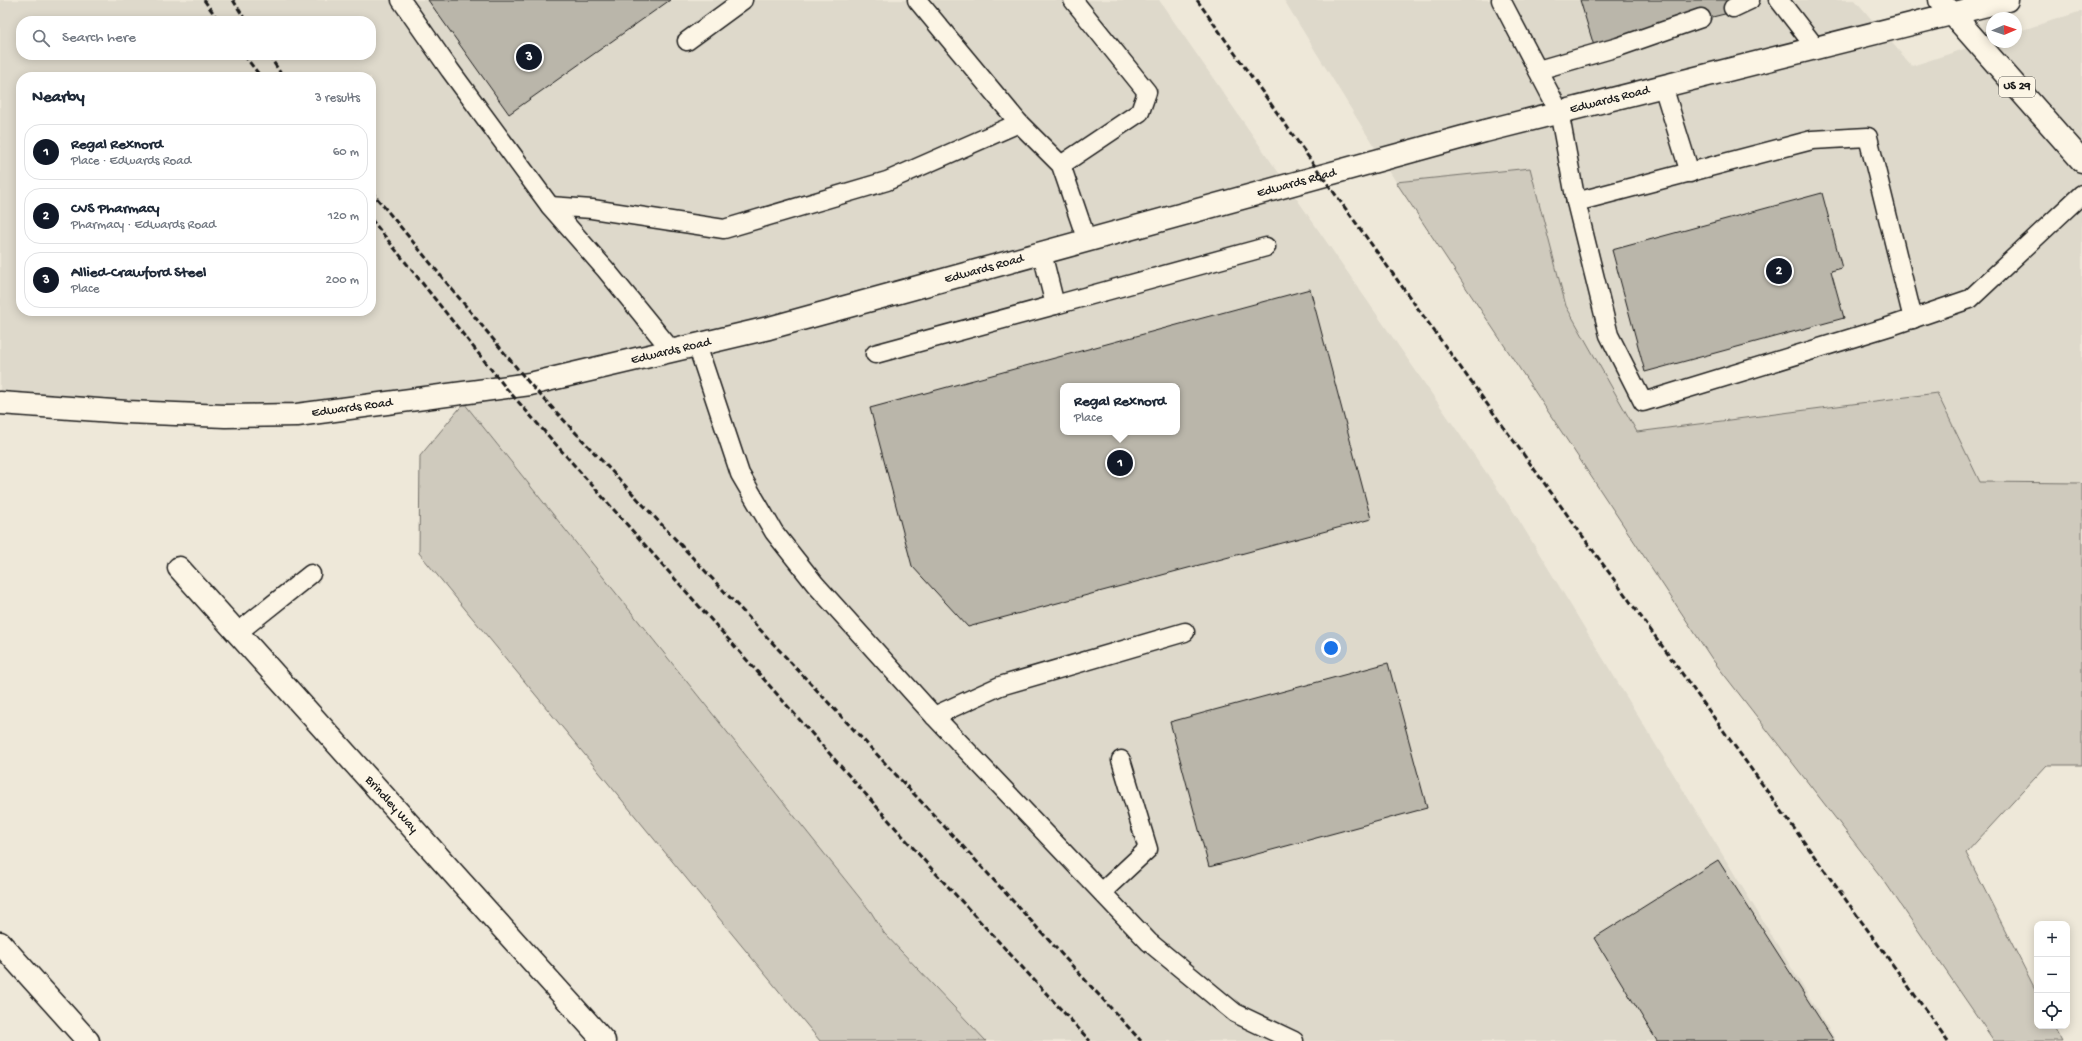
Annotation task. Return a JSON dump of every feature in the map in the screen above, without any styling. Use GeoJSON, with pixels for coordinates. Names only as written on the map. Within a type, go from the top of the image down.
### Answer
{"type":"FeatureCollection","features":[{"type":"Feature","properties":{"kind":"main road","name":"Edwards Road"},"geometry":{"type":"LineString","coordinates":[[0,403],[127,412],[225,416],[297,416],[530,384],[769,328],[1559,111],[1816,48],[1946,7],[2007,0]]}},
{"type":"Feature","properties":{"kind":"main road","name":"US 29"},"geometry":{"type":"LineString","coordinates":[[1946,7],[2082,161]]}},
{"type":"Feature","properties":{"kind":"main road","name":"Brindley Way"},"geometry":{"type":"LineString","coordinates":[[179,568],[604,1041]]}},
{"type":"Feature","properties":{"kind":"main road"},"geometry":{"type":"LineString","coordinates":[[0,943],[88,1041]]}},
{"type":"Feature","properties":{"kind":"lane"},"geometry":{"type":"LineString","coordinates":[[401,0],[450,70],[550,206],[606,270],[672,351]]}},
{"type":"Feature","properties":{"kind":"lane"},"geometry":{"type":"LineString","coordinates":[[687,41],[743,0]]}},
{"type":"Feature","properties":{"kind":"lane"},"geometry":{"type":"LineString","coordinates":[[917,0],[1020,123],[1061,165],[1087,241]]}},
{"type":"Feature","properties":{"kind":"lane"},"geometry":{"type":"LineString","coordinates":[[1061,165],[1140,112],[1147,92],[1074,0]]}},
{"type":"Feature","properties":{"kind":"lane"},"geometry":{"type":"LineString","coordinates":[[1502,0],[1559,111],[1576,202],[1609,335],[1644,402],[1913,319],[1970,299],[2082,194]]}},
{"type":"Feature","properties":{"kind":"lane"},"geometry":{"type":"LineString","coordinates":[[1733,8],[1750,0]]}},
{"type":"Feature","properties":{"kind":"lane"},"geometry":{"type":"LineString","coordinates":[[1778,0],[1816,48]]}},
{"type":"Feature","properties":{"kind":"lane"},"geometry":{"type":"LineString","coordinates":[[1538,70],[1618,47],[1701,18]]}},
{"type":"Feature","properties":{"kind":"lane"},"geometry":{"type":"LineString","coordinates":[[1663,86],[1690,173]]}},
{"type":"Feature","properties":{"kind":"lane"},"geometry":{"type":"LineString","coordinates":[[550,206],[592,209],[724,229],[887,181],[1020,123]]}},
{"type":"Feature","properties":{"kind":"lane"},"geometry":{"type":"LineString","coordinates":[[1576,202],[1812,140],[1868,137],[1913,319]]}},
{"type":"Feature","properties":{"kind":"lane"},"geometry":{"type":"LineString","coordinates":[[875,354],[1266,247]]}},
{"type":"Feature","properties":{"kind":"lane"},"geometry":{"type":"LineString","coordinates":[[1042,253],[1055,305]]}},
{"type":"Feature","properties":{"kind":"lane"},"geometry":{"type":"LineString","coordinates":[[697,345],[740,474],[774,532],[815,584],[934,716],[1149,942],[1235,1014],[1294,1041]]}},
{"type":"Feature","properties":{"kind":"lane"},"geometry":{"type":"LineString","coordinates":[[237,633],[311,574]]}},
{"type":"Feature","properties":{"kind":"lane"},"geometry":{"type":"LineString","coordinates":[[934,716],[1000,686],[1185,632]]}},
{"type":"Feature","properties":{"kind":"lane"},"geometry":{"type":"LineString","coordinates":[[1102,892],[1148,849],[1121,760]]}},
{"type":"Feature","properties":{"kind":"shaded area"},"geometry":{"type":"Polygon","coordinates":[[[0,0],[1159,0],[1517,517],[1836,1041],[986,1041],[884,933],[871,912],[464,403],[0,403],[0,0]]]}},
{"type":"Feature","properties":{"kind":"shaded area"},"geometry":{"type":"Polygon","coordinates":[[[1284,0],[1855,0],[1912,66],[1986,42],[1986,48],[2022,48],[2022,30],[2082,11],[2082,485],[2080,483],[1980,482],[1937,393],[1637,432],[1566,306],[1530,168],[1396,182],[1284,0]]]}},
{"type":"Feature","properties":{"kind":"shaded area"},"geometry":{"type":"Polygon","coordinates":[[[1530,168],[1566,306],[1637,432],[1937,393],[1980,482],[2080,483],[2082,485],[2082,765],[2047,765],[1966,853],[2034,987],[2034,1029],[2056,1029],[2062,1041],[1994,1041],[1885,882],[1712,659],[1396,182],[1530,168]]]}},
{"type":"Feature","properties":{"kind":"shaded area"},"geometry":{"type":"Polygon","coordinates":[[[464,403],[871,912],[884,933],[986,1041],[820,1041],[419,553],[420,456],[464,403]]]}},
{"type":"Feature","properties":{"kind":"building"},"geometry":{"type":"Polygon","coordinates":[[[428,0],[670,0],[509,114],[428,0]]]}},
{"type":"Feature","properties":{"kind":"building"},"geometry":{"type":"Polygon","coordinates":[[[1580,0],[1726,0],[1737,11],[1594,46],[1580,0]]]}},
{"type":"Feature","properties":{"kind":"building"},"geometry":{"type":"Polygon","coordinates":[[[1822,193],[1842,268],[1831,271],[1844,318],[1645,372],[1612,250],[1822,193]]]}},
{"type":"Feature","properties":{"kind":"building"},"geometry":{"type":"Polygon","coordinates":[[[1310,289],[1371,519],[968,627],[912,566],[870,408],[1310,289]]]}},
{"type":"Feature","properties":{"kind":"building"},"geometry":{"type":"Polygon","coordinates":[[[1388,663],[1427,808],[1209,867],[1170,722],[1388,663]]]}},
{"type":"Feature","properties":{"kind":"building"},"geometry":{"type":"Polygon","coordinates":[[[1718,860],[1834,1041],[1657,1041],[1594,938],[1718,860]]]}},
{"type":"Feature","properties":{"kind":"railway"},"geometry":{"type":"LineString","coordinates":[[204,0],[215,16]]}},
{"type":"Feature","properties":{"kind":"railway"},"geometry":{"type":"LineString","coordinates":[[233,0],[243,16]]}},
{"type":"Feature","properties":{"kind":"railway"},"geometry":{"type":"LineString","coordinates":[[1197,0],[1322,176],[1948,1041]]}},
{"type":"Feature","properties":{"kind":"railway"},"geometry":{"type":"LineString","coordinates":[[248,60],[257,72]]}},
{"type":"Feature","properties":{"kind":"railway"},"geometry":{"type":"LineString","coordinates":[[272,60],[280,72]]}},
{"type":"Feature","properties":{"kind":"railway"},"geometry":{"type":"LineString","coordinates":[[376,197],[530,384],[958,841],[1141,1041]]}},
{"type":"Feature","properties":{"kind":"railway"},"geometry":{"type":"LineString","coordinates":[[376,225],[506,388],[930,867],[1090,1041]]}},
{"type":"Feature","properties":{"kind":"place","name":"Allied-Crawford Steel"},"geometry":{"type":"Point","coordinates":[529,57]}},
{"type":"Feature","properties":{"kind":"place","name":"CVS Pharmacy"},"geometry":{"type":"Point","coordinates":[1779,271]}},
{"type":"Feature","properties":{"kind":"place","name":"Regal Rexnord"},"geometry":{"type":"Point","coordinates":[1120,463]}}]}
